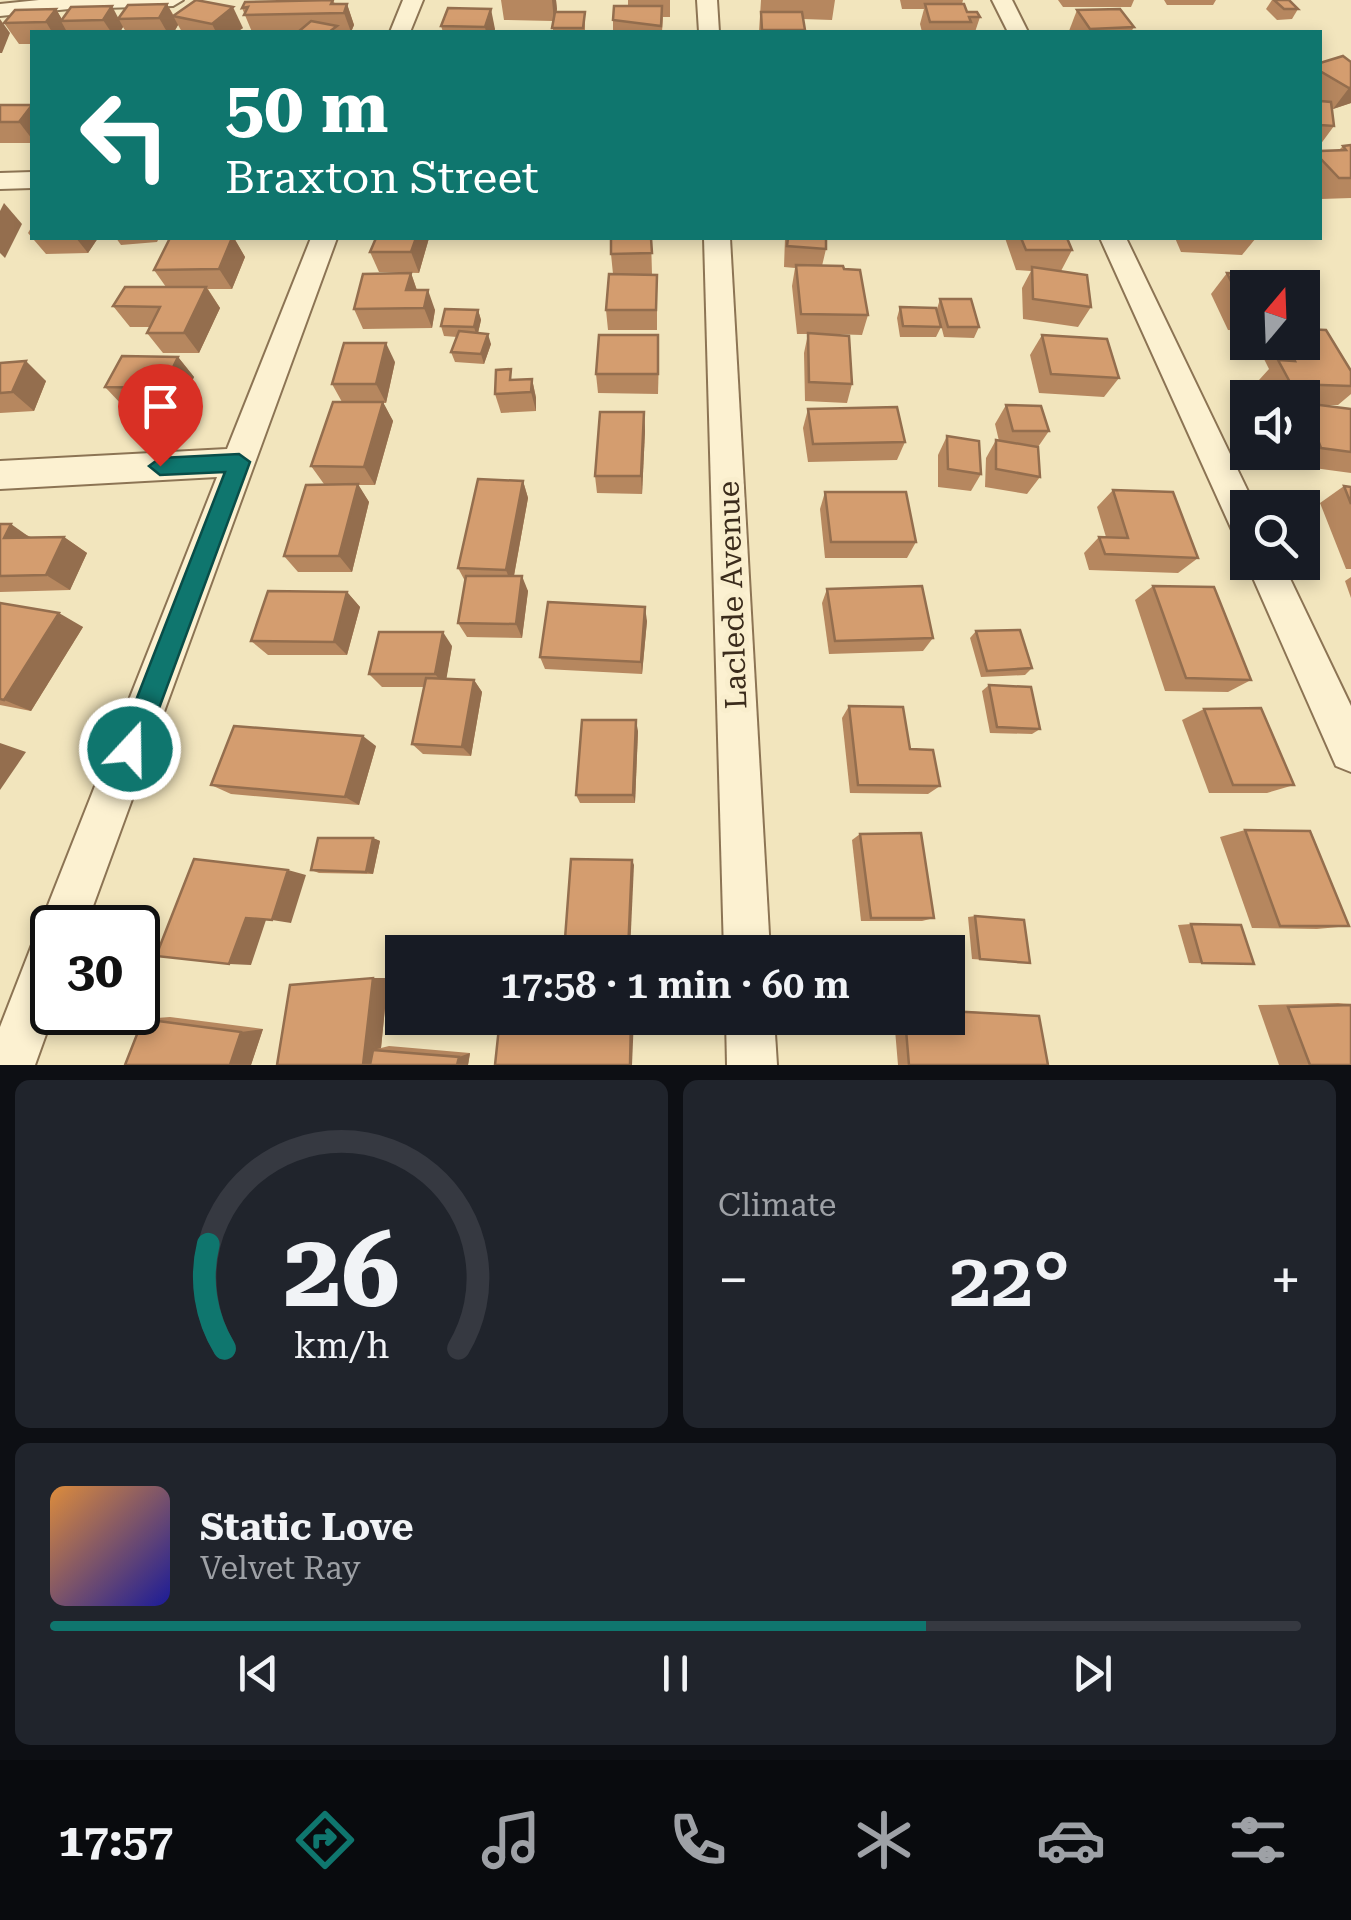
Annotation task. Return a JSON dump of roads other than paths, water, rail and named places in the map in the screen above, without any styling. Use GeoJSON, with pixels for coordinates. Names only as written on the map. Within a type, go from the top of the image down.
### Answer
{"type":"FeatureCollection","features":[{"type":"Feature","properties":{"kind":"street"},"geometry":{"type":"LineString","coordinates":[[0,10],[173,0]]}},
{"type":"Feature","properties":{"kind":"street"},"geometry":{"type":"LineString","coordinates":[[401,30],[412,0]]}},
{"type":"Feature","properties":{"kind":"street"},"geometry":{"type":"LineString","coordinates":[[707,0],[709,30]]}},
{"type":"Feature","properties":{"kind":"street"},"geometry":{"type":"LineString","coordinates":[[1002,0],[1017,30]]}},
{"type":"Feature","properties":{"kind":"street"},"geometry":{"type":"LineString","coordinates":[[0,182],[30,180]]}},
{"type":"Feature","properties":{"kind":"street"},"geometry":{"type":"LineString","coordinates":[[71,905],[323,240]]}},
{"type":"Feature","properties":{"kind":"street","name":"Laclede Avenue"},"geometry":{"type":"LineString","coordinates":[[717,240],[747,935]]}},
{"type":"Feature","properties":{"kind":"street"},"geometry":{"type":"LineString","coordinates":[[1114,240],[1230,490]]}},
{"type":"Feature","properties":{"kind":"street"},"geometry":{"type":"LineString","coordinates":[[0,475],[239,462]]}},
{"type":"Feature","properties":{"kind":"street"},"geometry":{"type":"LineString","coordinates":[[1272,580],[1351,751]]}},
{"type":"Feature","properties":{"kind":"street"},"geometry":{"type":"LineString","coordinates":[[10,1065],[30,1012]]}},
{"type":"Feature","properties":{"kind":"street"},"geometry":{"type":"LineString","coordinates":[[751,1035],[752,1065]]}}]}
